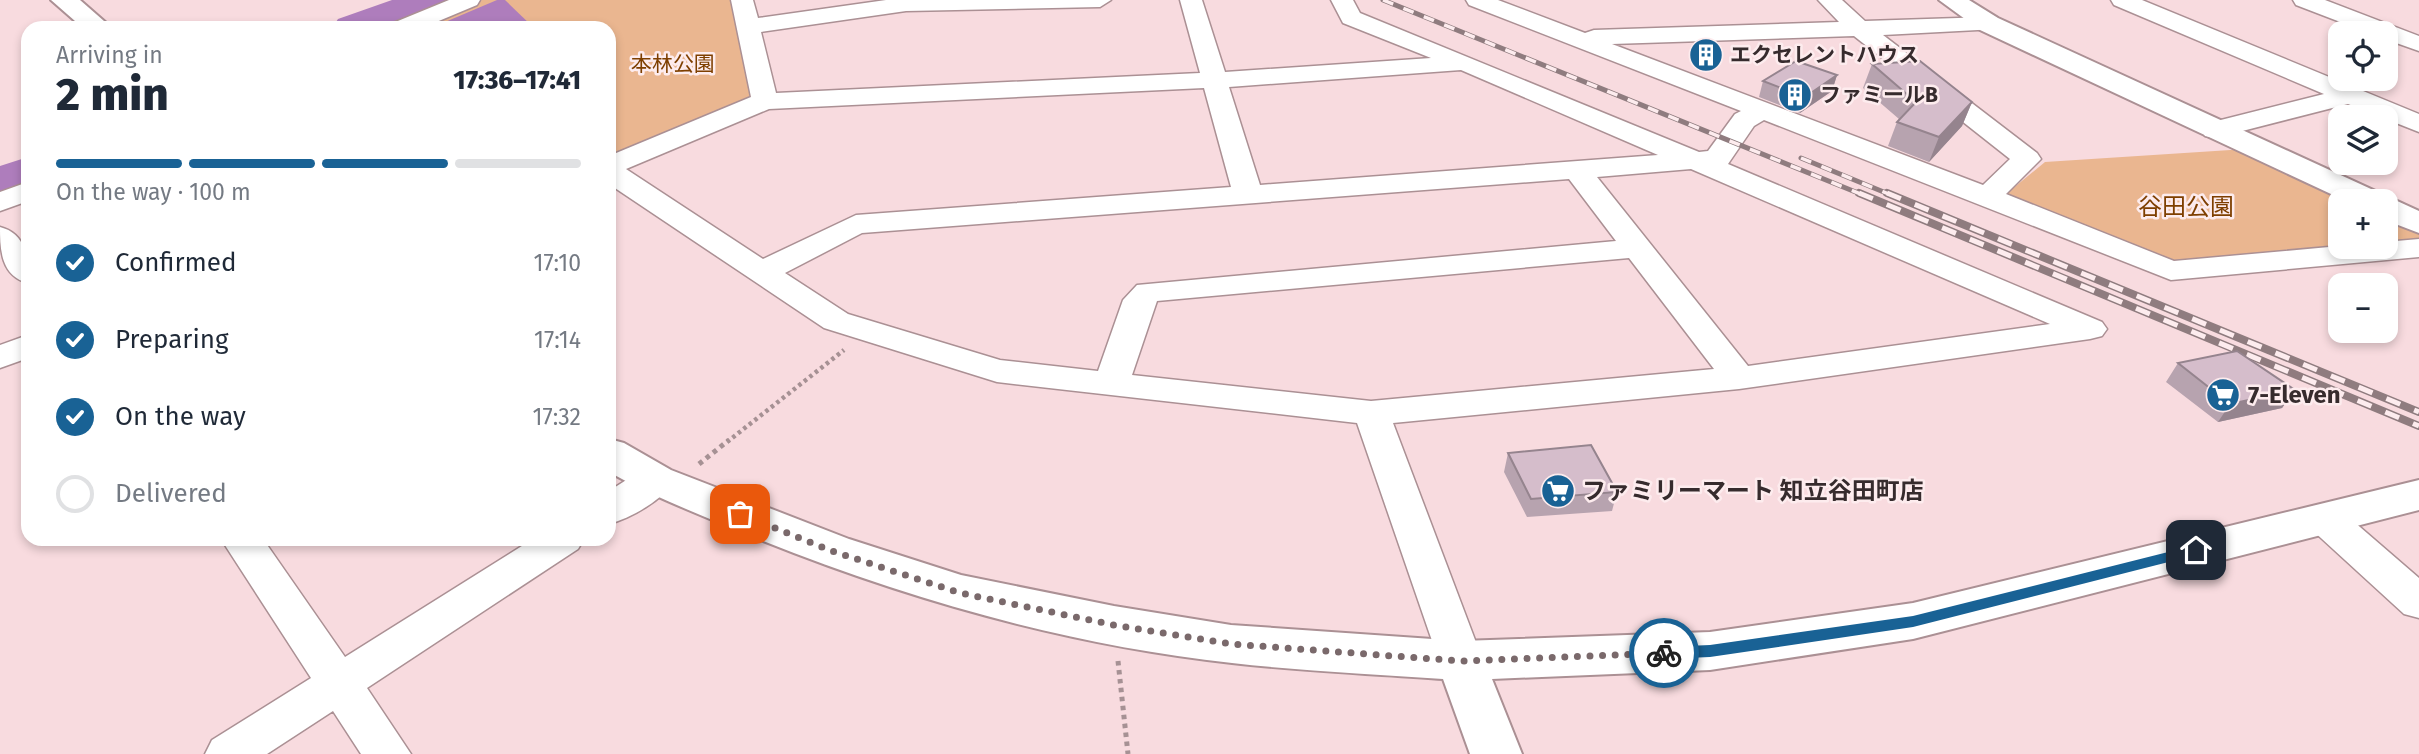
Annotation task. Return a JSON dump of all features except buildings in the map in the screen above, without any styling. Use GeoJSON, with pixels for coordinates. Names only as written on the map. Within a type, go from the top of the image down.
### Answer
{"type":"FeatureCollection","features":[{"type":"Feature","properties":{"kind":"street"},"geometry":{"type":"LineString","coordinates":[[64,0],[90,21]]}},
{"type":"Feature","properties":{"kind":"street"},"geometry":{"type":"LineString","coordinates":[[418,21],[469,0]]}},
{"type":"Feature","properties":{"kind":"street"},"geometry":{"type":"LineString","coordinates":[[742,0],[765,101]]}},
{"type":"Feature","properties":{"kind":"street"},"geometry":{"type":"LineString","coordinates":[[747,27],[906,4],[1100,0]]}},
{"type":"Feature","properties":{"kind":"street"},"geometry":{"type":"LineString","coordinates":[[1191,0],[1248,194]]}},
{"type":"Feature","properties":{"kind":"street"},"geometry":{"type":"LineString","coordinates":[[616,176],[836,321],[997,371],[1371,413],[1739,378],[2090,329],[1466,63],[1351,18],[1342,0]]}},
{"type":"Feature","properties":{"kind":"street"},"geometry":{"type":"LineString","coordinates":[[1477,0],[2171,271],[2419,248]]}},
{"type":"Feature","properties":{"kind":"street"},"geometry":{"type":"LineString","coordinates":[[1829,0],[1859,28],[2027,159],[1987,197]]}},
{"type":"Feature","properties":{"kind":"street"},"geometry":{"type":"LineString","coordinates":[[1952,0],[1989,24],[2345,189]]}},
{"type":"Feature","properties":{"kind":"street"},"geometry":{"type":"LineString","coordinates":[[2122,0],[2419,124]]}},
{"type":"Feature","properties":{"kind":"street"},"geometry":{"type":"LineString","coordinates":[[2304,0],[2419,44]]}},
{"type":"Feature","properties":{"kind":"street"},"geometry":{"type":"LineString","coordinates":[[1579,38],[1989,24]]}},
{"type":"Feature","properties":{"kind":"street"},"geometry":{"type":"LineString","coordinates":[[616,163],[765,101],[1214,80],[1466,63]]}},
{"type":"Feature","properties":{"kind":"street"},"geometry":{"type":"LineString","coordinates":[[2215,130],[2350,95]]}},
{"type":"Feature","properties":{"kind":"street"},"geometry":{"type":"LineString","coordinates":[[764,271],[856,223],[1717,159],[1744,120],[1762,111]]}},
{"type":"Feature","properties":{"kind":"street"},"geometry":{"type":"LineString","coordinates":[[1578,171],[1739,378]]}},
{"type":"Feature","properties":{"kind":"street"},"geometry":{"type":"LineString","coordinates":[[0,202],[21,194]]}},
{"type":"Feature","properties":{"kind":"street"},"geometry":{"type":"LineString","coordinates":[[2398,213],[2419,223]]}},
{"type":"Feature","properties":{"kind":"street"},"geometry":{"type":"LineString","coordinates":[[0,236],[21,264]]}},
{"type":"Feature","properties":{"kind":"street"},"geometry":{"type":"LineString","coordinates":[[1111,384],[1139,300],[1148,292],[1637,247]]}},
{"type":"Feature","properties":{"kind":"street"},"geometry":{"type":"LineString","coordinates":[[0,357],[21,349]]}},
{"type":"Feature","properties":{"kind":"street"},"geometry":{"type":"LineString","coordinates":[[1371,413],[1496,754]]}},
{"type":"Feature","properties":{"kind":"street"},"geometry":{"type":"LineString","coordinates":[[616,457],[663,483],[832,551],[960,593],[1114,625],[1231,644],[1461,661],[1710,651],[1913,621],[2419,495]]}},
{"type":"Feature","properties":{"kind":"street"},"geometry":{"type":"LineString","coordinates":[[616,506],[663,483]]}},
{"type":"Feature","properties":{"kind":"street"},"geometry":{"type":"LineString","coordinates":[[2324,518],[2419,602]]}},
{"type":"Feature","properties":{"kind":"street"},"geometry":{"type":"LineString","coordinates":[[246,546],[387,754]]}},
{"type":"Feature","properties":{"kind":"street"},"geometry":{"type":"LineString","coordinates":[[229,754],[553,546]]}},
{"type":"Feature","properties":{"kind":"path"},"geometry":{"type":"LineString","coordinates":[[663,483],[869,331]]}},
{"type":"Feature","properties":{"kind":"path"},"geometry":{"type":"LineString","coordinates":[[1114,625],[1128,754]]}},
{"type":"Feature","properties":{"kind":"green space","name":"本林公園"},"geometry":{"type":"Polygon","coordinates":[[[482,0],[732,0],[750,96],[747,102],[616,153],[616,21],[432,21],[482,0]]]}},
{"type":"Feature","properties":{"kind":"green space","name":"谷田公園"},"geometry":{"type":"Polygon","coordinates":[[[2246,149],[2331,189],[2328,189],[2328,248],[2174,263],[2012,201],[2006,194],[2045,162],[2246,149]]]}},
{"type":"Feature","properties":{"kind":"green space"},"geometry":{"type":"Polygon","coordinates":[[[2398,221],[2419,233],[2419,240],[2398,242],[2398,221]]]}},
{"type":"Feature","properties":{"kind":"shaded area"},"geometry":{"type":"Polygon","coordinates":[[[497,0],[505,0],[527,21],[448,21],[497,0]]]}},
{"type":"Feature","properties":{"kind":"waterway"},"geometry":{"type":"LineString","coordinates":[[371,21],[429,0]]}},
{"type":"Feature","properties":{"kind":"waterway"},"geometry":{"type":"LineString","coordinates":[[0,182],[21,174]]}},
{"type":"Feature","properties":{"kind":"railway"},"geometry":{"type":"LineString","coordinates":[[1383,0],[1863,195]]}},
{"type":"Feature","properties":{"kind":"railway"},"geometry":{"type":"LineString","coordinates":[[1801,158],[1891,195]]}},
{"type":"Feature","properties":{"kind":"railway"},"geometry":{"type":"LineString","coordinates":[[1859,193],[2419,426]]}},
{"type":"Feature","properties":{"kind":"railway"},"geometry":{"type":"LineString","coordinates":[[1887,193],[2419,412]]}},
{"type":"Feature","properties":{"kind":"way so far"},"geometry":{"type":"LineString","coordinates":[[740,514],[832,551],[960,593],[1114,625],[1231,644],[1461,661],[1664,653]]}},
{"type":"Feature","properties":{"kind":"place","name":"エクセレントハウス"},"geometry":{"type":"Point","coordinates":[1706,55]}},
{"type":"Feature","properties":{"kind":"place","name":"ファミールB"},"geometry":{"type":"Point","coordinates":[1795,95]}},
{"type":"Feature","properties":{"kind":"place","name":"7-Eleven"},"geometry":{"type":"Point","coordinates":[2223,395]}},
{"type":"Feature","properties":{"kind":"place","name":"ファミリーマート 知立谷田町店"},"geometry":{"type":"Point","coordinates":[1558,491]}},
{"type":"Feature","properties":{"kind":"route"},"geometry":{"type":"LineString","coordinates":[[1664,653],[1710,651],[1913,621],[2196,550]]}}]}
